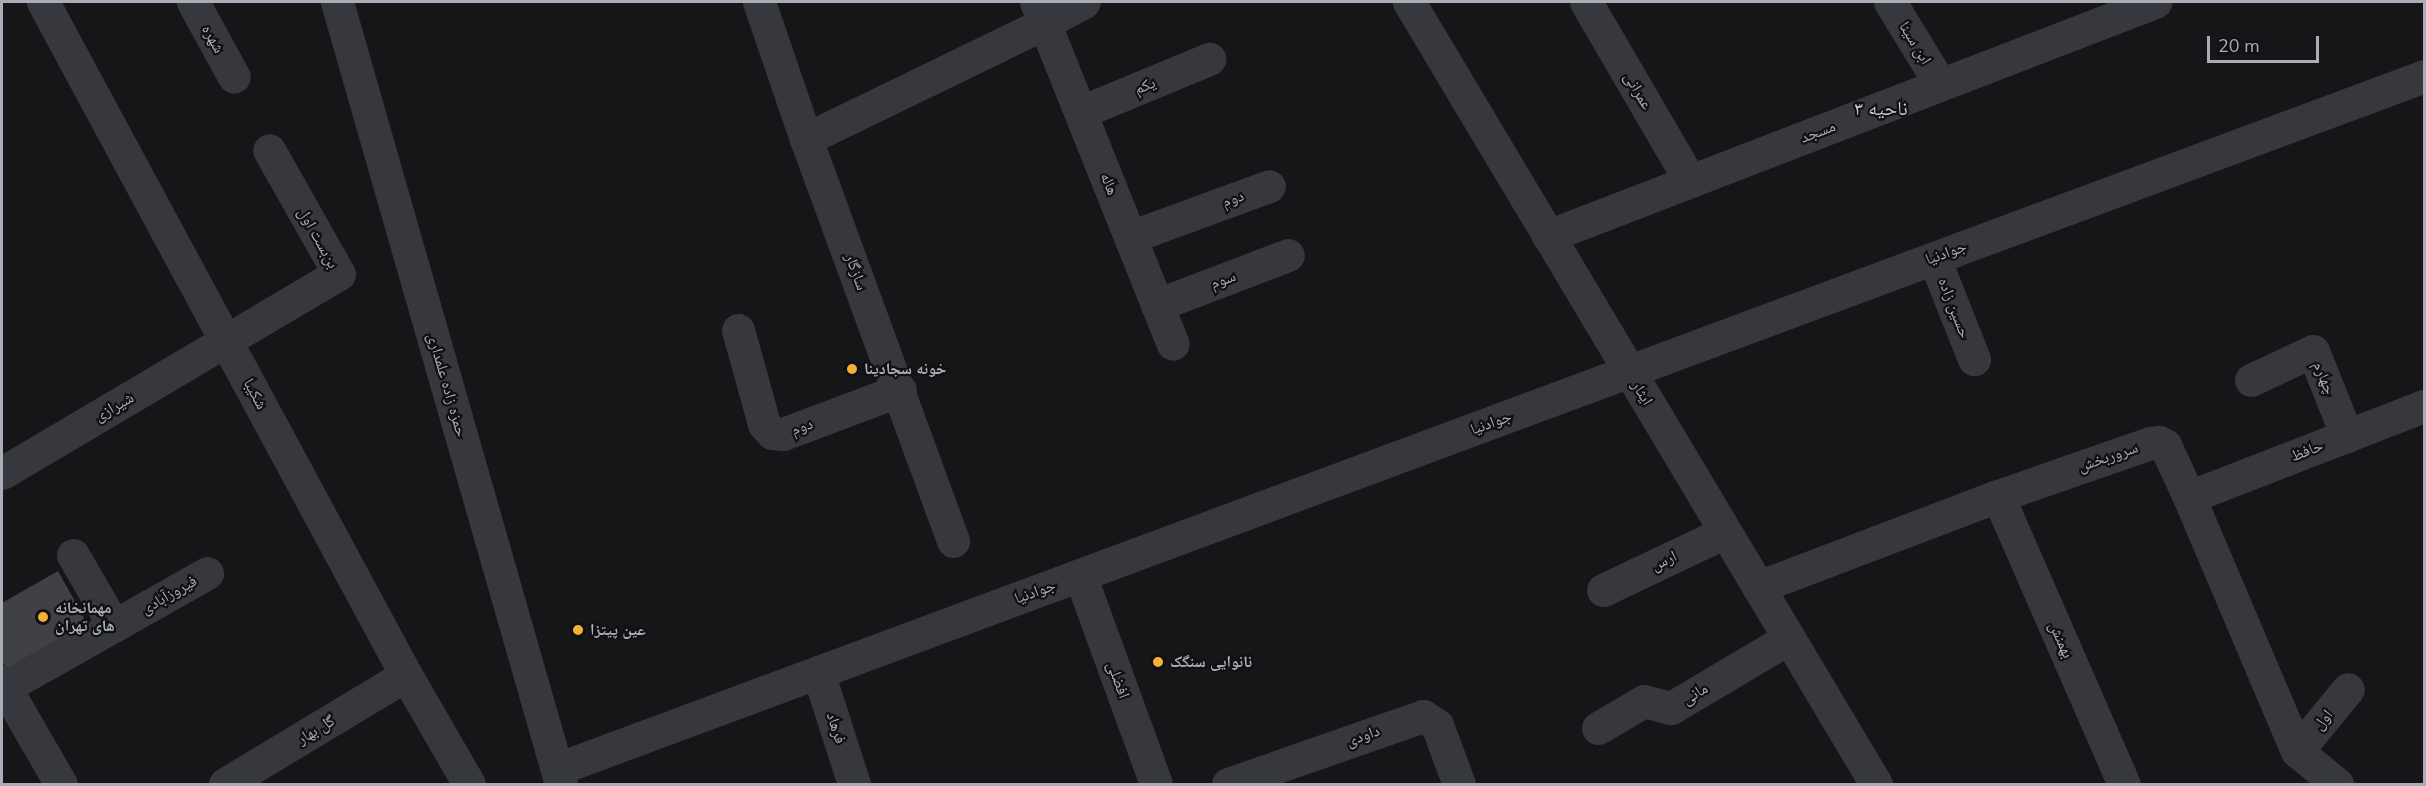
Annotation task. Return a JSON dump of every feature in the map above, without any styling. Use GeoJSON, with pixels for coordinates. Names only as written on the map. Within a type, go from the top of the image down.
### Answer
{"type":"FeatureCollection","features":[{"type":"Feature","properties":{"kind":"street","name":"شکیبا"},"geometry":{"type":"LineString","coordinates":[[43,2],[406,675],[470,784]]}},
{"type":"Feature","properties":{"kind":"street","name":"شهره"},"geometry":{"type":"LineString","coordinates":[[192,2],[234,76]]}},
{"type":"Feature","properties":{"kind":"street","name":"حمزه زاده علمداری"},"geometry":{"type":"LineString","coordinates":[[337,2],[559,777]]}},
{"type":"Feature","properties":{"kind":"street","name":"سازگار"},"geometry":{"type":"LineString","coordinates":[[759,2],[806,139],[900,390],[953,541]]}},
{"type":"Feature","properties":{"kind":"street"},"geometry":{"type":"LineString","coordinates":[[806,139],[1041,12],[1084,2]]}},
{"type":"Feature","properties":{"kind":"street","name":"ایثار"},"geometry":{"type":"LineString","coordinates":[[1409,2],[1876,784]]}},
{"type":"Feature","properties":{"kind":"street","name":"عمرانی"},"geometry":{"type":"LineString","coordinates":[[1586,2],[1690,181]]}},
{"type":"Feature","properties":{"kind":"street","name":"ابن سینا"},"geometry":{"type":"LineString","coordinates":[[1890,2],[1940,84]]}},
{"type":"Feature","properties":{"kind":"street","name":"مسجد"},"geometry":{"type":"LineString","coordinates":[[1548,236],[2137,5]]}},
{"type":"Feature","properties":{"kind":"street","name":"هاله"},"geometry":{"type":"LineString","coordinates":[[1041,12],[1173,344]]}},
{"type":"Feature","properties":{"kind":"street","name":"یکم"},"geometry":{"type":"LineString","coordinates":[[1081,112],[1209,59]]}},
{"type":"Feature","properties":{"kind":"street","name":"جوادنیا"},"geometry":{"type":"LineString","coordinates":[[559,777],[818,672],[2424,76]]}},
{"type":"Feature","properties":{"kind":"street","name":"بن‌بست اول"},"geometry":{"type":"LineString","coordinates":[[226,341],[339,274],[269,150]]}},
{"type":"Feature","properties":{"kind":"street","name":"دوم"},"geometry":{"type":"LineString","coordinates":[[1130,237],[1269,186]]}},
{"type":"Feature","properties":{"kind":"street","name":"سوم"},"geometry":{"type":"LineString","coordinates":[[1157,304],[1288,255]]}},
{"type":"Feature","properties":{"kind":"street","name":"حسین زاده"},"geometry":{"type":"LineString","coordinates":[[1934,258],[1974,359]]}},
{"type":"Feature","properties":{"kind":"street","name":"دوم"},"geometry":{"type":"LineString","coordinates":[[738,330],[764,424],[772,433],[783,434],[900,390]]}},
{"type":"Feature","properties":{"kind":"street","name":"شیرازی"},"geometry":{"type":"LineString","coordinates":[[2,473],[226,341]]}},
{"type":"Feature","properties":{"kind":"street","name":"چهارم"},"geometry":{"type":"LineString","coordinates":[[2251,380],[2313,351],[2347,436]]}},
{"type":"Feature","properties":{"kind":"street","name":"حافظ"},"geometry":{"type":"LineString","coordinates":[[2189,497],[2424,406]]}},
{"type":"Feature","properties":{"kind":"street","name":"سروربخش"},"geometry":{"type":"LineString","coordinates":[[1758,587],[1998,496],[2150,442],[2159,442],[2165,445],[2189,497],[2297,751],[2337,784]]}},
{"type":"Feature","properties":{"kind":"street","name":"بهمنش"},"geometry":{"type":"LineString","coordinates":[[1998,496],[2124,784]]}},
{"type":"Feature","properties":{"kind":"street","name":"ارس"},"geometry":{"type":"LineString","coordinates":[[1604,590],[1725,532]]}},
{"type":"Feature","properties":{"kind":"street"},"geometry":{"type":"LineString","coordinates":[[73,555],[114,626]]}},
{"type":"Feature","properties":{"kind":"street","name":"فیروزآبادی"},"geometry":{"type":"LineString","coordinates":[[3,685],[207,573]]}},
{"type":"Feature","properties":{"kind":"street","name":"افضلی"},"geometry":{"type":"LineString","coordinates":[[1080,575],[1156,784]]}},
{"type":"Feature","properties":{"kind":"street","name":"مانی"},"geometry":{"type":"LineString","coordinates":[[1598,728],[1644,701],[1671,708],[1789,638]]}},
{"type":"Feature","properties":{"kind":"street","name":"فرهاد"},"geometry":{"type":"LineString","coordinates":[[818,672],[854,784]]}},
{"type":"Feature","properties":{"kind":"street","name":"گل بهار"},"geometry":{"type":"LineString","coordinates":[[225,784],[406,675]]}},
{"type":"Feature","properties":{"kind":"street"},"geometry":{"type":"LineString","coordinates":[[3,685],[61,784]]}},
{"type":"Feature","properties":{"kind":"street","name":"اول"},"geometry":{"type":"LineString","coordinates":[[2297,751],[2348,689]]}},
{"type":"Feature","properties":{"kind":"street","name":"داودی"},"geometry":{"type":"LineString","coordinates":[[1228,784],[1423,716],[1437,725],[1459,784]]}},
{"type":"Feature","properties":{"kind":"building","name":"مهمانخانه های تهران"},"geometry":{"type":"Polygon","coordinates":[[[58,571],[92,632],[11,678],[2,661],[2,603],[58,571]]]}},
{"type":"Feature","properties":{"kind":"place","name":"خونه سجادینا"},"geometry":{"type":"Point","coordinates":[852,369]}},
{"type":"Feature","properties":{"kind":"place","name":"مهمانخانه های تهران"},"geometry":{"type":"Point","coordinates":[43,617]}},
{"type":"Feature","properties":{"kind":"place","name":"عین پیتزا"},"geometry":{"type":"Point","coordinates":[578,630]}},
{"type":"Feature","properties":{"kind":"place","name":"نانوایی سنگک"},"geometry":{"type":"Point","coordinates":[1158,662]}},
{"type":"Feature","properties":{"kind":"district","name":"ناحیه ۳"},"geometry":{"type":"Point","coordinates":[1881,108]}}]}
